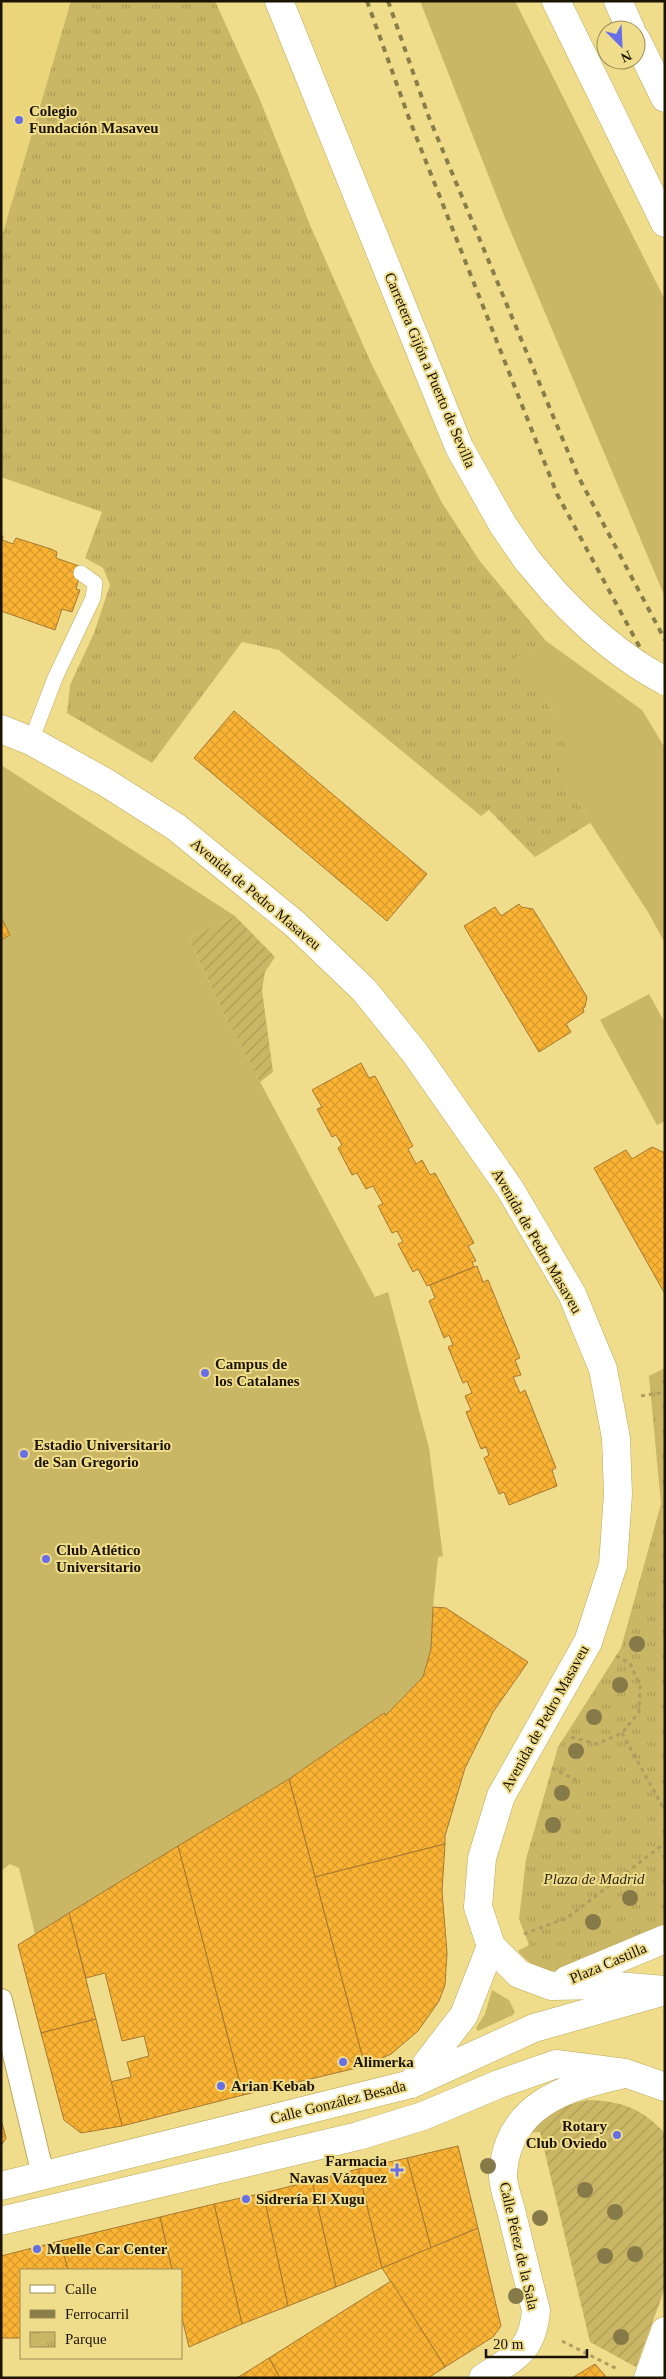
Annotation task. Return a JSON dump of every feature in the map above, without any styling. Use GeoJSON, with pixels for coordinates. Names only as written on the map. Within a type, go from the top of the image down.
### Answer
{"type":"FeatureCollection","features":[{"type":"Feature","properties":{"kind":"main road","name":"Carretera Gijón a Puerto de Sevilla"},"geometry":{"type":"LineString","coordinates":[[279,1],[459,447],[503,525],[527,560],[555,593],[590,628],[619,654],[665,681]]}},
{"type":"Feature","properties":{"kind":"main road"},"geometry":{"type":"LineString","coordinates":[[556,1],[665,223]]}},
{"type":"Feature","properties":{"kind":"main road"},"geometry":{"type":"LineString","coordinates":[[618,1],[627,20]]}},
{"type":"Feature","properties":{"kind":"main road"},"geometry":{"type":"LineString","coordinates":[[646,59],[665,98]]}},
{"type":"Feature","properties":{"kind":"main road","name":"Avenida de Pedro Masaveu"},"geometry":{"type":"LineString","coordinates":[[1,729],[31,741],[105,782],[176,827],[295,924],[364,990],[409,1045],[510,1189],[572,1294],[603,1369],[616,1438],[618,1494],[613,1565],[588,1642],[524,1754],[498,1804],[482,1858],[478,1906],[491,1946],[519,1974],[551,1986],[606,1985],[665,1990]]}},
{"type":"Feature","properties":{"kind":"main road","name":"Plaza Castilla"},"geometry":{"type":"LineString","coordinates":[[551,1986],[665,1939]]}},
{"type":"Feature","properties":{"kind":"main road"},"geometry":{"type":"LineString","coordinates":[[411,2084],[464,2015],[491,1946]]}},
{"type":"Feature","properties":{"kind":"main road","name":"Calle González Besada"},"geometry":{"type":"LineString","coordinates":[[1,2186],[411,2084],[534,2028],[665,1990]]}},
{"type":"Feature","properties":{"kind":"main road"},"geometry":{"type":"LineString","coordinates":[[1,2221],[358,2136],[423,2116],[499,2084],[556,2064],[626,2073],[665,2087]]}},
{"type":"Feature","properties":{"kind":"main road","name":"Calle Pérez de la Sala"},"geometry":{"type":"LineString","coordinates":[[483,2378],[520,2354],[534,2329],[536,2310],[502,2175],[509,2143],[524,2118],[544,2101],[583,2083],[626,2073]]}},
{"type":"Feature","properties":{"kind":"main road"},"geometry":{"type":"LineString","coordinates":[[636,2375],[665,2331]]}},
{"type":"Feature","properties":{"kind":"street"},"geometry":{"type":"LineString","coordinates":[[1,2000],[43,2175]]}},
{"type":"Feature","properties":{"kind":"lane"},"geometry":{"type":"LineString","coordinates":[[31,741],[55,678],[93,598],[95,583],[81,573]]}},
{"type":"Feature","properties":{"kind":"path"},"geometry":{"type":"LineString","coordinates":[[571,1737],[597,1744],[622,1733],[639,1712],[640,1686],[630,1664],[616,1656]]}},
{"type":"Feature","properties":{"kind":"path"},"geometry":{"type":"LineString","coordinates":[[622,1733],[665,1811]]}},
{"type":"Feature","properties":{"kind":"path"},"geometry":{"type":"LineString","coordinates":[[552,1768],[576,1780]]}},
{"type":"Feature","properties":{"kind":"path"},"geometry":{"type":"LineString","coordinates":[[491,1946],[567,1918],[665,1843]]}},
{"type":"Feature","properties":{"kind":"path"},"geometry":{"type":"LineString","coordinates":[[534,2329],[580,2348],[636,2375]]}},
{"type":"Feature","properties":{"kind":"shaded area","name":"Colegio Fundación Masaveu"},"geometry":{"type":"Polygon","coordinates":[[[1,1],[71,1],[1,239],[1,1]]]}},
{"type":"Feature","properties":{"kind":"green space"},"geometry":{"type":"Polygon","coordinates":[[[71,1],[215,1],[260,100],[310,225],[372,365],[441,501],[479,560],[546,641],[515,658],[554,713],[566,745],[555,757],[562,778],[590,823],[535,857],[489,810],[481,816],[279,650],[242,642],[152,763],[67,713],[70,685],[94,633],[110,585],[103,568],[85,558],[102,512],[1,477],[1,239],[71,1]]]}},
{"type":"Feature","properties":{"kind":"green space"},"geometry":{"type":"Polygon","coordinates":[[[420,1],[515,1],[665,300],[665,597],[505,218],[420,1]]]}},
{"type":"Feature","properties":{"kind":"green space"},"geometry":{"type":"Polygon","coordinates":[[[546,641],[642,710],[665,748],[665,943],[648,912],[561,778],[554,757],[565,745],[554,713],[514,658],[546,641]]]}},
{"type":"Feature","properties":{"kind":"green space","name":"Campus de los Catalanes"},"geometry":{"type":"Polygon","coordinates":[[[1,765],[235,916],[189,938],[226,1018],[375,1297],[388,1292],[429,1448],[443,1556],[438,1557],[431,1649],[423,1677],[386,1715],[384,1713],[289,1779],[35,1934],[19,1868],[10,1864],[1,1871],[1,940],[10,935],[1,917],[1,765]]]}},
{"type":"Feature","properties":{"kind":"green space"},"geometry":{"type":"Polygon","coordinates":[[[235,916],[275,957],[265,972],[262,990],[273,1072],[260,1082],[226,1018],[189,938],[235,916]]]}},
{"type":"Feature","properties":{"kind":"green space"},"geometry":{"type":"Polygon","coordinates":[[[649,994],[665,1023],[665,1121],[657,1125],[600,1020],[649,994]]]}},
{"type":"Feature","properties":{"kind":"green space","name":"Plaza de Madrid"},"geometry":{"type":"Polygon","coordinates":[[[665,1368],[665,1925],[590,1960],[561,1970],[550,1971],[532,1964],[518,1951],[529,1945],[519,1919],[526,1859],[558,1747],[621,1648],[661,1504],[649,1376],[665,1368]]]}},
{"type":"Feature","properties":{"kind":"green space"},"geometry":{"type":"Polygon","coordinates":[[[492,1990],[509,2000],[515,2012],[513,2015],[478,2031],[476,2028],[485,2014],[492,1990]]]}},
{"type":"Feature","properties":{"kind":"green space"},"geometry":{"type":"Polygon","coordinates":[[[592,2100],[632,2108],[648,2118],[665,2133],[665,2288],[636,2367],[590,2342],[540,2132],[526,2133],[564,2106],[592,2100]]]}},
{"type":"Feature","properties":{"kind":"building"},"geometry":{"type":"Polygon","coordinates":[[[1,535],[3,536],[2,540],[13,544],[16,538],[51,549],[57,552],[56,558],[82,567],[76,589],[80,590],[72,612],[62,609],[55,630],[1,611],[1,535]]]}},
{"type":"Feature","properties":{"kind":"building"},"geometry":{"type":"Polygon","coordinates":[[[234,711],[427,874],[387,921],[194,758],[234,711]]]}},
{"type":"Feature","properties":{"kind":"building"},"geometry":{"type":"Polygon","coordinates":[[[519,904],[521,907],[533,909],[587,997],[585,1007],[583,1008],[584,1012],[566,1024],[571,1032],[539,1052],[464,926],[495,907],[501,916],[519,904]]]}},
{"type":"Feature","properties":{"kind":"building"},"geometry":{"type":"Polygon","coordinates":[[[1,917],[10,935],[1,940],[1,917]]]}},
{"type":"Feature","properties":{"kind":"building"},"geometry":{"type":"Polygon","coordinates":[[[361,1063],[369,1078],[375,1076],[413,1146],[408,1149],[416,1164],[422,1160],[430,1175],[435,1173],[474,1243],[468,1246],[476,1261],[472,1262],[474,1267],[427,1286],[418,1269],[413,1272],[398,1244],[403,1242],[397,1231],[392,1233],[378,1206],[383,1204],[373,1186],[366,1189],[357,1173],[352,1175],[338,1148],[342,1145],[336,1135],[332,1137],[317,1109],[322,1107],[312,1090],[361,1063]]]}},
{"type":"Feature","properties":{"kind":"building"},"geometry":{"type":"Polygon","coordinates":[[[652,1147],[665,1153],[665,1294],[594,1168],[626,1150],[632,1159],[652,1147]]]}},
{"type":"Feature","properties":{"kind":"building"},"geometry":{"type":"Polygon","coordinates":[[[477,1266],[483,1282],[488,1280],[520,1358],[515,1360],[521,1375],[513,1377],[520,1393],[525,1390],[556,1468],[552,1470],[557,1486],[509,1505],[504,1492],[499,1494],[484,1458],[489,1455],[486,1447],[481,1449],[466,1412],[471,1410],[465,1396],[472,1393],[467,1381],[463,1383],[448,1347],[453,1345],[449,1335],[444,1338],[429,1301],[435,1298],[430,1285],[477,1266]]]}},
{"type":"Feature","properties":{"kind":"building"},"geometry":{"type":"Polygon","coordinates":[[[433,1607],[446,1608],[528,1662],[493,1712],[465,1768],[445,1836],[445,1844],[315,1877],[289,1779],[384,1713],[386,1715],[423,1677],[431,1649],[433,1607]]]}},
{"type":"Feature","properties":{"kind":"building"},"geometry":{"type":"Polygon","coordinates":[[[289,1779],[365,2066],[243,2095],[178,1846],[289,1779]]]}},
{"type":"Feature","properties":{"kind":"building"},"geometry":{"type":"Polygon","coordinates":[[[445,1844],[442,1891],[447,1953],[445,1985],[439,2001],[418,2031],[391,2054],[365,2066],[315,1877],[445,1844]]]}},
{"type":"Feature","properties":{"kind":"building"},"geometry":{"type":"Polygon","coordinates":[[[178,1846],[243,2095],[122,2126],[110,2082],[131,2077],[127,2062],[149,2056],[144,2036],[122,2041],[105,1973],[86,1978],[69,1913],[178,1846]]]}},
{"type":"Feature","properties":{"kind":"building"},"geometry":{"type":"Polygon","coordinates":[[[69,1913],[96,2019],[41,2033],[18,1945],[69,1913]]]}},
{"type":"Feature","properties":{"kind":"building"},"geometry":{"type":"Polygon","coordinates":[[[96,2019],[122,2126],[81,2133],[64,2120],[41,2033],[96,2019]]]}},
{"type":"Feature","properties":{"kind":"building"},"geometry":{"type":"Polygon","coordinates":[[[1,2119],[6,2138],[1,2146],[1,2119]]]}},
{"type":"Feature","properties":{"kind":"building"},"geometry":{"type":"Polygon","coordinates":[[[458,2146],[478,2228],[431,2248],[407,2158],[458,2146]]]}},
{"type":"Feature","properties":{"kind":"building"},"geometry":{"type":"Polygon","coordinates":[[[407,2158],[431,2248],[382,2268],[358,2169],[407,2158]]]}},
{"type":"Feature","properties":{"kind":"building"},"geometry":{"type":"Polygon","coordinates":[[[358,2169],[382,2268],[336,2287],[312,2181],[358,2169]]]}},
{"type":"Feature","properties":{"kind":"building"},"geometry":{"type":"Polygon","coordinates":[[[312,2181],[336,2287],[288,2306],[263,2193],[312,2181]]]}},
{"type":"Feature","properties":{"kind":"building"},"geometry":{"type":"Polygon","coordinates":[[[263,2193],[288,2306],[242,2324],[214,2204],[263,2193]]]}},
{"type":"Feature","properties":{"kind":"building"},"geometry":{"type":"Polygon","coordinates":[[[214,2204],[242,2324],[189,2347],[182,2318],[182,2269],[172,2269],[160,2217],[214,2204]]]}},
{"type":"Feature","properties":{"kind":"building"},"geometry":{"type":"Polygon","coordinates":[[[160,2217],[172,2269],[68,2269],[60,2241],[160,2217]]]}},
{"type":"Feature","properties":{"kind":"building"},"geometry":{"type":"Polygon","coordinates":[[[478,2228],[501,2326],[493,2337],[445,2367],[382,2268],[478,2228]]]}},
{"type":"Feature","properties":{"kind":"building"},"geometry":{"type":"Polygon","coordinates":[[[60,2241],[68,2269],[20,2269],[20,2338],[1,2338],[1,2256],[60,2241]]]}},
{"type":"Feature","properties":{"kind":"building"},"geometry":{"type":"Polygon","coordinates":[[[391,2281],[445,2367],[428,2378],[280,2378],[269,2358],[391,2281]]]}},
{"type":"Feature","properties":{"kind":"building"},"geometry":{"type":"Polygon","coordinates":[[[269,2358],[280,2378],[237,2378],[269,2358]]]}},
{"type":"Feature","properties":{"kind":"building"},"geometry":{"type":"Polygon","coordinates":[[[595,2364],[607,2378],[572,2378],[595,2364]]]}},
{"type":"Feature","properties":{"kind":"railway"},"geometry":{"type":"LineString","coordinates":[[367,1],[410,121],[557,494],[665,694]]}},
{"type":"Feature","properties":{"kind":"railway"},"geometry":{"type":"LineString","coordinates":[[388,1],[428,115],[578,476],[665,640]]}},
{"type":"Feature","properties":{"kind":"place","name":"Colegio Fundación Masaveu"},"geometry":{"type":"Point","coordinates":[19,120]}},
{"type":"Feature","properties":{"kind":"place","name":"Campus de los Catalanes"},"geometry":{"type":"Point","coordinates":[205,1373]}},
{"type":"Feature","properties":{"kind":"place","name":"Estadio Universitario de San Gregorio"},"geometry":{"type":"Point","coordinates":[24,1454]}},
{"type":"Feature","properties":{"kind":"place","name":"Club Atlético Universitario"},"geometry":{"type":"Point","coordinates":[46,1559]}},
{"type":"Feature","properties":{"kind":"place","name":"Alimerka"},"geometry":{"type":"Point","coordinates":[343,2062]}},
{"type":"Feature","properties":{"kind":"place","name":"Arian Kebab"},"geometry":{"type":"Point","coordinates":[221,2086]}},
{"type":"Feature","properties":{"kind":"place","name":"Rotary Club Oviedo"},"geometry":{"type":"Point","coordinates":[617,2135]}},
{"type":"Feature","properties":{"kind":"place","name":"Farmacia Navas Vázquez"},"geometry":{"type":"Point","coordinates":[397,2170]}},
{"type":"Feature","properties":{"kind":"place","name":"Sidrería El Xugu"},"geometry":{"type":"Point","coordinates":[246,2199]}},
{"type":"Feature","properties":{"kind":"place","name":"Muelle Car Center"},"geometry":{"type":"Point","coordinates":[37,2249]}}]}
